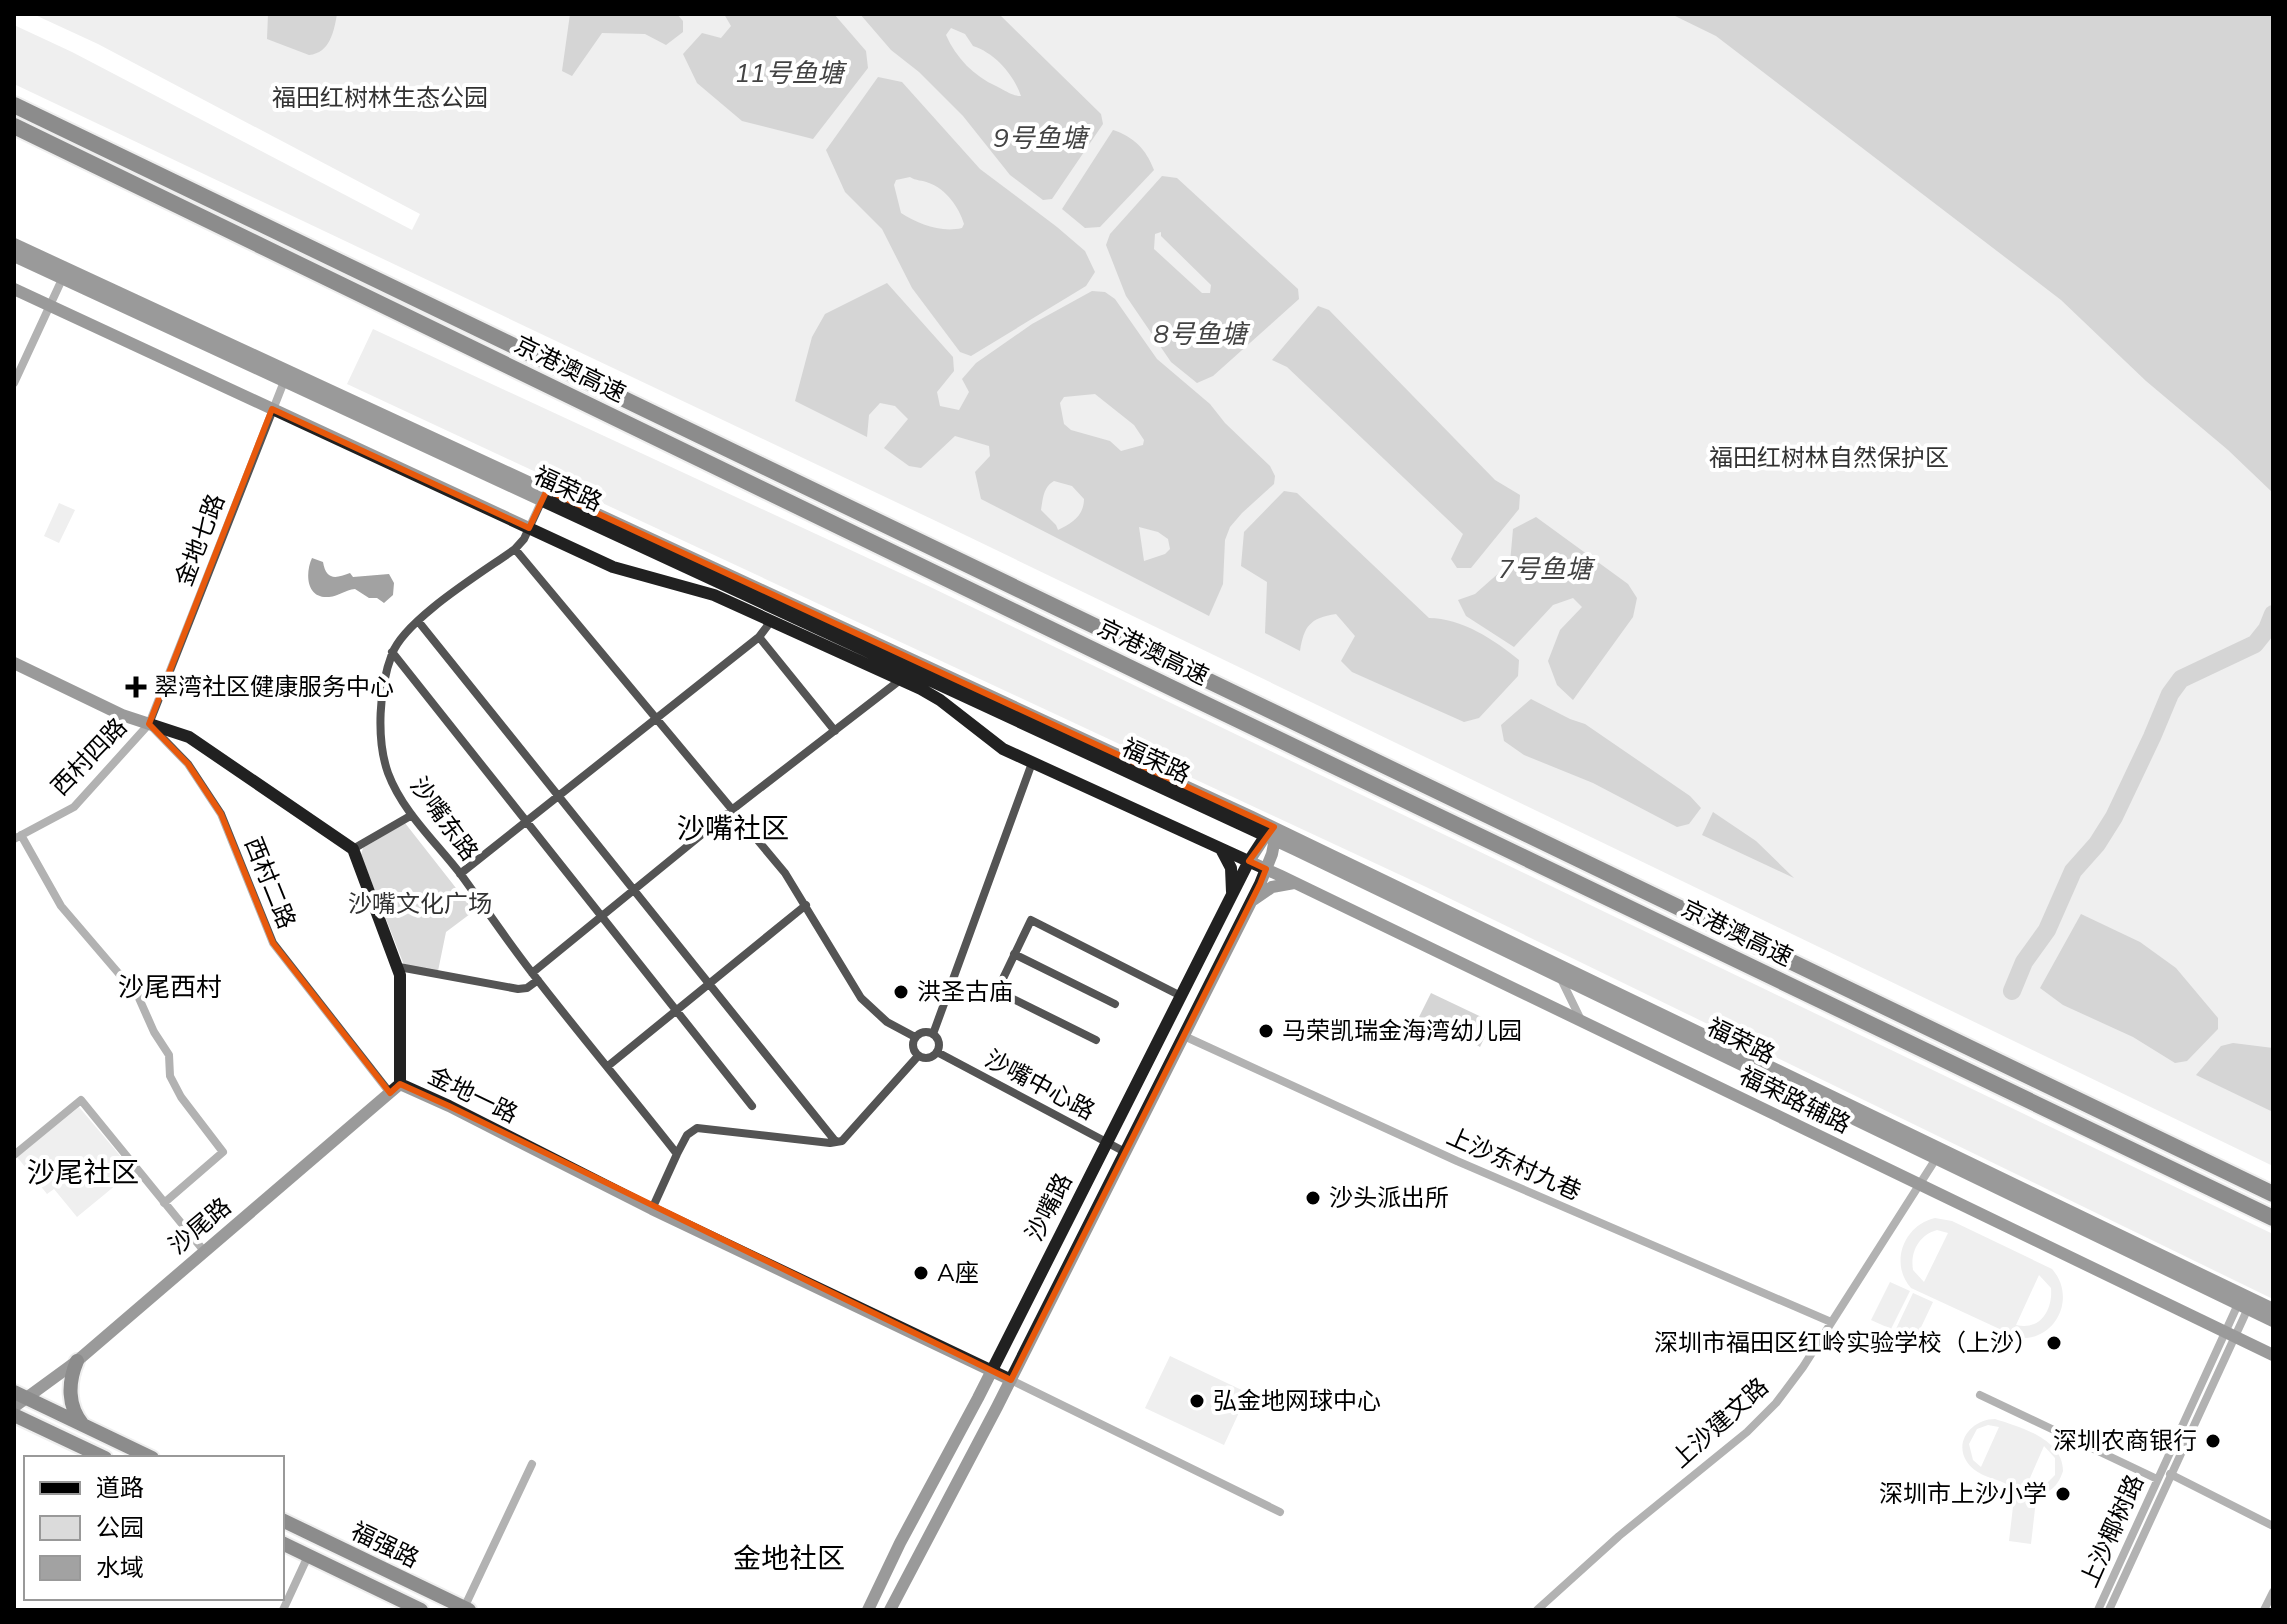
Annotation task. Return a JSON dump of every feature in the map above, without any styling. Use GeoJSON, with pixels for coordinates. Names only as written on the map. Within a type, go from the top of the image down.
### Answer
{"type":"FeatureCollection","features":[{"type":"Feature","properties":{"kind":"highway","name":"京港澳高速"},"geometry":{"type":"LineString","coordinates":[[14,105],[2273,1194]]}},
{"type":"Feature","properties":{"kind":"highway","name":"京港澳高速"},"geometry":{"type":"LineString","coordinates":[[14,126],[2273,1218]]}},
{"type":"Feature","properties":{"kind":"main road"},"geometry":{"type":"LineString","coordinates":[[77,1361],[72,1371],[70,1394],[76,1416],[83,1425]]}},
{"type":"Feature","properties":{"kind":"main road"},"geometry":{"type":"LineString","coordinates":[[18,1399],[148,1456]]}},
{"type":"Feature","properties":{"kind":"main road"},"geometry":{"type":"LineString","coordinates":[[14,1415],[101,1456]]}},
{"type":"Feature","properties":{"kind":"main road","name":"福强路"},"geometry":{"type":"LineString","coordinates":[[284,1521],[467,1609]]}},
{"type":"Feature","properties":{"kind":"main road","name":"福强路"},"geometry":{"type":"LineString","coordinates":[[284,1544],[421,1610]]}},
{"type":"Feature","properties":{"kind":"street","name":"福荣路"},"geometry":{"type":"LineString","coordinates":[[14,244],[65,274]]}},
{"type":"Feature","properties":{"kind":"street","name":"福荣路"},"geometry":{"type":"LineString","coordinates":[[14,256],[65,274],[1272,833],[2245,1302],[2273,1321]]}},
{"type":"Feature","properties":{"kind":"street"},"geometry":{"type":"LineString","coordinates":[[14,383],[65,274]]}},
{"type":"Feature","properties":{"kind":"street"},"geometry":{"type":"LineString","coordinates":[[14,289],[628,573],[677,583],[714,595],[906,676]]}},
{"type":"Feature","properties":{"kind":"street","name":"金地七路"},"geometry":{"type":"LineString","coordinates":[[149,724],[286,376]]}},
{"type":"Feature","properties":{"kind":"street","name":"福荣路"},"geometry":{"type":"LineString","coordinates":[[544,496],[906,676],[1272,833],[1302,853],[1560,978],[1939,1154]]}},
{"type":"Feature","properties":{"kind":"street","name":"沙嘴东路"},"geometry":{"type":"LineString","coordinates":[[544,496],[515,549],[406,630],[392,652],[384,688],[384,759],[394,787],[412,815],[677,1154]]}},
{"type":"Feature","properties":{"kind":"street"},"geometry":{"type":"LineString","coordinates":[[515,549],[785,873],[861,998],[887,1022],[915,1037]]}},
{"type":"Feature","properties":{"kind":"street"},"geometry":{"type":"LineString","coordinates":[[701,575],[714,595]]}},
{"type":"Feature","properties":{"kind":"street"},"geometry":{"type":"LineString","coordinates":[[714,595],[743,594]]}},
{"type":"Feature","properties":{"kind":"street"},"geometry":{"type":"LineString","coordinates":[[418,621],[836,1142]]}},
{"type":"Feature","properties":{"kind":"street"},"geometry":{"type":"LineString","coordinates":[[460,874],[759,637],[771,621]]}},
{"type":"Feature","properties":{"kind":"street"},"geometry":{"type":"LineString","coordinates":[[759,637],[835,731]]}},
{"type":"Feature","properties":{"kind":"street"},"geometry":{"type":"LineString","coordinates":[[392,652],[752,1106]]}},
{"type":"Feature","properties":{"kind":"street"},"geometry":{"type":"LineString","coordinates":[[14,663],[122,715],[189,737],[353,849],[412,815]]}},
{"type":"Feature","properties":{"kind":"street"},"geometry":{"type":"LineString","coordinates":[[399,967],[518,989],[527,988],[535,976],[600,917],[733,809],[906,676]]}},
{"type":"Feature","properties":{"kind":"street","name":"福荣路辅路"},"geometry":{"type":"LineString","coordinates":[[906,676],[996,745],[1032,763],[1249,861],[1268,866],[1297,884],[2273,1355]]}},
{"type":"Feature","properties":{"kind":"street","name":"西村四路"},"geometry":{"type":"LineString","coordinates":[[18,837],[74,807],[149,724]]}},
{"type":"Feature","properties":{"kind":"street","name":"西村二路"},"geometry":{"type":"LineString","coordinates":[[149,724],[188,764],[221,814],[273,943],[395,1089]]}},
{"type":"Feature","properties":{"kind":"street"},"geometry":{"type":"LineString","coordinates":[[933,1034],[1032,763]]}},
{"type":"Feature","properties":{"kind":"street","name":"沙嘴路"},"geometry":{"type":"LineString","coordinates":[[868,1610],[1249,861],[1272,833]]}},
{"type":"Feature","properties":{"kind":"street","name":"沙嘴路"},"geometry":{"type":"LineString","coordinates":[[890,1610],[1011,1380],[1251,903],[1268,866],[1272,833]]}},
{"type":"Feature","properties":{"kind":"street"},"geometry":{"type":"LineString","coordinates":[[18,837],[61,906],[138,996],[154,1032],[169,1055],[170,1076],[181,1097],[223,1152],[164,1203]]}},
{"type":"Feature","properties":{"kind":"street"},"geometry":{"type":"LineString","coordinates":[[1218,847],[1230,866],[1230,900]]}},
{"type":"Feature","properties":{"kind":"street","name":"金地一路"},"geometry":{"type":"LineString","coordinates":[[353,849],[399,967],[401,982],[395,1089],[449,1106],[652,1209],[1011,1380]]}},
{"type":"Feature","properties":{"kind":"street"},"geometry":{"type":"LineString","coordinates":[[1268,866],[1283,853],[1302,853]]}},
{"type":"Feature","properties":{"kind":"street"},"geometry":{"type":"LineString","coordinates":[[1251,903],[1272,887],[1297,884]]}},
{"type":"Feature","properties":{"kind":"street"},"geometry":{"type":"LineString","coordinates":[[608,1066],[806,905]]}},
{"type":"Feature","properties":{"kind":"street"},"geometry":{"type":"LineString","coordinates":[[1096,1040],[997,991],[1031,920],[1181,996]]}},
{"type":"Feature","properties":{"kind":"street"},"geometry":{"type":"LineString","coordinates":[[1014,954],[1115,1004]]}},
{"type":"Feature","properties":{"kind":"street"},"geometry":{"type":"LineString","coordinates":[[1560,978],[1582,1022]]}},
{"type":"Feature","properties":{"kind":"street"},"geometry":{"type":"LineString","coordinates":[[925,1031],[933,1034],[938,1040],[937,1052],[930,1057],[918,1056],[913,1049],[915,1037],[925,1031]]}},
{"type":"Feature","properties":{"kind":"street","name":"上沙东村九巷"},"geometry":{"type":"LineString","coordinates":[[1184,1036],[1457,1161],[1831,1322]]}},
{"type":"Feature","properties":{"kind":"street","name":"沙嘴中心路"},"geometry":{"type":"LineString","coordinates":[[937,1052],[1125,1152]]}},
{"type":"Feature","properties":{"kind":"street"},"geometry":{"type":"LineString","coordinates":[[652,1209],[687,1135],[697,1128],[842,1141],[918,1056]]}},
{"type":"Feature","properties":{"kind":"street","name":"沙尾路"},"geometry":{"type":"LineString","coordinates":[[18,1399],[77,1361],[395,1089]]}},
{"type":"Feature","properties":{"kind":"street"},"geometry":{"type":"LineString","coordinates":[[14,1155],[81,1100],[204,1251]]}},
{"type":"Feature","properties":{"kind":"street","name":"上沙建文路"},"geometry":{"type":"LineString","coordinates":[[1537,1610],[1619,1536],[1761,1418],[1789,1387],[1939,1154]]}},
{"type":"Feature","properties":{"kind":"street","name":"福荣路"},"geometry":{"type":"LineString","coordinates":[[2245,1302],[2273,1309]]}},
{"type":"Feature","properties":{"kind":"street","name":"上沙椰树路"},"geometry":{"type":"LineString","coordinates":[[2098,1610],[2157,1479],[2245,1302]]}},
{"type":"Feature","properties":{"kind":"street","name":"上沙椰树路"},"geometry":{"type":"LineString","coordinates":[[2109,1610],[2229,1334]]}},
{"type":"Feature","properties":{"kind":"street"},"geometry":{"type":"LineString","coordinates":[[1011,1380],[1280,1512]]}},
{"type":"Feature","properties":{"kind":"street"},"geometry":{"type":"LineString","coordinates":[[1980,1395],[2157,1479]]}},
{"type":"Feature","properties":{"kind":"street"},"geometry":{"type":"LineString","coordinates":[[467,1609],[532,1464]]}},
{"type":"Feature","properties":{"kind":"street"},"geometry":{"type":"LineString","coordinates":[[2170,1474],[2273,1526]]}},
{"type":"Feature","properties":{"kind":"street"},"geometry":{"type":"LineString","coordinates":[[283,1610],[308,1556]]}},
{"type":"Feature","properties":{"kind":"street"},"geometry":{"type":"LineString","coordinates":[[2264,1610],[2273,1595]]}},
{"type":"Feature","properties":{"kind":"highlighted area"},"geometry":{"type":"Polygon","coordinates":[[[272,409],[529,528],[547,490],[1274,827],[1249,861],[1266,869],[1260,884],[1011,1380],[400,1084],[390,1093],[273,943],[221,814],[188,764],[149,724],[272,409]]]}},
{"type":"Feature","properties":{"kind":"green space","name":"福田红树林自然保护区"},"geometry":{"type":"Polygon","coordinates":[[[33,14],[2273,14],[2273,1166],[938,522],[14,84],[14,25],[72,52],[412,230],[420,214],[98,44],[33,14]]]}},
{"type":"Feature","properties":{"kind":"green space"},"geometry":{"type":"Polygon","coordinates":[[[373,329],[924,584],[2273,1234],[2273,1299],[1424,886],[347,384],[373,329]]]}},
{"type":"Feature","properties":{"kind":"green space"},"geometry":{"type":"Polygon","coordinates":[[[59,503],[75,510],[59,543],[44,536],[59,503]]]}},
{"type":"Feature","properties":{"kind":"green space","name":"沙嘴文化广场"},"geometry":{"type":"Polygon","coordinates":[[[405,823],[474,911],[446,932],[438,971],[404,965],[361,855],[363,848],[405,823]]]}},
{"type":"Feature","properties":{"kind":"green space"},"geometry":{"type":"Polygon","coordinates":[[[79,1107],[133,1171],[77,1217],[54,1189],[47,1194],[17,1157],[79,1107]]]}},
{"type":"Feature","properties":{"kind":"green space"},"geometry":{"type":"Polygon","coordinates":[[[1935,1218],[1952,1221],[2052,1269],[2063,1292],[2059,1315],[2052,1325],[2032,1337],[2019,1338],[1911,1288],[1901,1268],[1903,1246],[1915,1228],[1935,1218]],[[1937,1230],[1921,1240],[1913,1257],[1913,1270],[1924,1282],[1948,1233],[1937,1230]],[[2039,1275],[2016,1325],[2032,1325],[2047,1311],[2051,1288],[2039,1275]]]}},
{"type":"Feature","properties":{"kind":"green space"},"geometry":{"type":"Polygon","coordinates":[[[1890,1282],[1910,1291],[1891,1329],[1871,1320],[1890,1282]]]}},
{"type":"Feature","properties":{"kind":"green space"},"geometry":{"type":"Polygon","coordinates":[[[1913,1293],[1933,1302],[1915,1340],[1895,1331],[1913,1293]]]}},
{"type":"Feature","properties":{"kind":"green space","name":"弘金地网球中心"},"geometry":{"type":"Polygon","coordinates":[[[1170,1356],[1248,1393],[1224,1445],[1145,1408],[1170,1356]]]}},
{"type":"Feature","properties":{"kind":"green space"},"geometry":{"type":"Polygon","coordinates":[[[1995,1419],[2028,1431],[2056,1450],[2063,1471],[2052,1489],[2028,1492],[1970,1466],[1963,1454],[1964,1439],[1973,1427],[1995,1419]],[[1988,1425],[1977,1429],[1969,1444],[1973,1460],[1981,1467],[1999,1427],[1988,1425]],[[2044,1446],[2026,1487],[2043,1487],[2055,1475],[2055,1458],[2044,1446]]]}},
{"type":"Feature","properties":{"kind":"green space"},"geometry":{"type":"Polygon","coordinates":[[[2014,1498],[2036,1500],[2031,1544],[2009,1541],[2014,1498]]]}},
{"type":"Feature","properties":{"kind":"water"},"geometry":{"type":"Polygon","coordinates":[[[268,14],[337,14],[326,46],[309,55],[267,39],[268,14]]]}},
{"type":"Feature","properties":{"kind":"water"},"geometry":{"type":"Polygon","coordinates":[[[570,14],[677,14],[683,21],[683,32],[666,45],[645,34],[602,33],[572,76],[562,71],[570,14]]]}},
{"type":"Feature","properties":{"kind":"water","name":"11号鱼塘"},"geometry":{"type":"Polygon","coordinates":[[[724,14],[834,14],[866,51],[868,68],[813,139],[742,121],[697,83],[683,54],[702,33],[721,38],[731,26],[724,14]]]}},
{"type":"Feature","properties":{"kind":"water","name":"9号鱼塘"},"geometry":{"type":"Polygon","coordinates":[[[860,14],[999,14],[1101,114],[1103,124],[1052,199],[1043,200],[1010,175],[963,116],[919,72],[891,50],[860,14]],[[951,28],[946,35],[966,65],[988,82],[1021,96],[1003,66],[973,46],[965,34],[951,28]]]}},
{"type":"Feature","properties":{"kind":"water"},"geometry":{"type":"Polygon","coordinates":[[[1671,14],[2273,14],[2273,493],[2228,450],[2146,381],[2061,300],[1716,36],[1671,14]]]}},
{"type":"Feature","properties":{"kind":"water"},"geometry":{"type":"Polygon","coordinates":[[[878,77],[902,82],[980,169],[1085,251],[1095,272],[1086,286],[971,356],[960,352],[912,288],[882,229],[845,192],[826,150],[878,77]],[[910,177],[896,180],[894,185],[901,213],[930,226],[962,228],[964,224],[959,211],[946,194],[935,186],[910,177]]]}},
{"type":"Feature","properties":{"kind":"water"},"geometry":{"type":"Polygon","coordinates":[[[1113,130],[1138,145],[1154,170],[1100,227],[1085,228],[1062,209],[1113,130]]]}},
{"type":"Feature","properties":{"kind":"water","name":"8号鱼塘"},"geometry":{"type":"Polygon","coordinates":[[[1162,176],[1177,178],[1298,289],[1299,299],[1213,376],[1197,383],[1171,362],[1126,296],[1106,245],[1110,234],[1162,176]],[[1161,232],[1155,234],[1154,249],[1202,293],[1210,293],[1211,285],[1161,236],[1161,232]]]}},
{"type":"Feature","properties":{"kind":"water"},"geometry":{"type":"Polygon","coordinates":[[[887,283],[953,357],[954,371],[937,392],[940,406],[959,410],[969,392],[962,379],[976,363],[1032,324],[1092,291],[1105,292],[1115,299],[1157,359],[1210,404],[1225,423],[1270,466],[1275,476],[1274,484],[1230,527],[1225,540],[1223,584],[1209,616],[981,499],[975,472],[990,456],[989,446],[955,436],[921,468],[909,466],[884,448],[908,419],[895,406],[880,403],[869,415],[867,437],[795,401],[812,337],[825,314],[887,283]],[[1095,394],[1064,397],[1060,403],[1064,424],[1071,430],[1110,441],[1121,451],[1143,445],[1144,440],[1134,425],[1095,394]],[[1054,481],[1048,487],[1041,510],[1058,530],[1079,515],[1084,499],[1072,486],[1054,481]],[[1139,527],[1144,561],[1165,554],[1170,549],[1168,539],[1158,532],[1139,527]]]}},
{"type":"Feature","properties":{"kind":"water"},"geometry":{"type":"Polygon","coordinates":[[[1318,306],[1329,310],[1495,480],[1520,495],[1519,509],[1471,568],[1457,568],[1451,559],[1463,534],[1287,367],[1272,360],[1318,306]]]}},
{"type":"Feature","properties":{"kind":"water"},"geometry":{"type":"Polygon","coordinates":[[[1284,491],[1297,493],[1429,618],[1465,626],[1519,660],[1518,676],[1479,718],[1464,722],[1352,672],[1341,661],[1355,636],[1336,614],[1314,621],[1306,629],[1300,651],[1265,633],[1267,582],[1241,566],[1244,532],[1284,491]]]}},
{"type":"Feature","properties":{"kind":"water","name":"7号鱼塘"},"geometry":{"type":"Polygon","coordinates":[[[1536,517],[1628,584],[1637,598],[1633,617],[1573,700],[1557,685],[1548,661],[1560,630],[1582,607],[1573,598],[1553,605],[1514,647],[1466,616],[1458,600],[1475,594],[1510,563],[1513,529],[1536,517]]]}},
{"type":"Feature","properties":{"kind":"water"},"geometry":{"type":"Polygon","coordinates":[[[312,558],[323,562],[326,572],[332,576],[389,574],[394,583],[393,595],[384,603],[355,589],[321,597],[309,584],[308,571],[312,558]]]}},
{"type":"Feature","properties":{"kind":"water"},"geometry":{"type":"Polygon","coordinates":[[[1531,699],[1585,724],[1690,796],[1701,808],[1689,824],[1677,827],[1593,783],[1524,755],[1504,741],[1501,725],[1531,699]]]}},
{"type":"Feature","properties":{"kind":"water"},"geometry":{"type":"Polygon","coordinates":[[[1713,812],[1756,841],[1794,878],[1702,835],[1713,812]]]}},
{"type":"Feature","properties":{"kind":"water"},"geometry":{"type":"Polygon","coordinates":[[[2081,914],[2140,942],[2176,968],[2218,1018],[2218,1029],[2187,1061],[2175,1063],[2133,1037],[2063,1005],[2040,988],[2081,914]]]}},
{"type":"Feature","properties":{"kind":"water"},"geometry":{"type":"Polygon","coordinates":[[[1431,993],[1492,1022],[1480,1047],[1452,1027],[1419,1017],[1431,993]]]}},
{"type":"Feature","properties":{"kind":"water"},"geometry":{"type":"Polygon","coordinates":[[[2233,1043],[2273,1048],[2273,1112],[2196,1075],[2221,1046],[2233,1043]]]}},
{"type":"Feature","properties":{"kind":"waterway"},"geometry":{"type":"LineString","coordinates":[[2012,991],[2024,962],[2047,930],[2073,871],[2097,844],[2114,817],[2170,694],[2181,679],[2255,644],[2267,629],[2273,614]]}},
{"type":"Feature","properties":{"kind":"place","name":"翠湾社区健康服务中心"},"geometry":{"type":"Point","coordinates":[136,687]}},
{"type":"Feature","properties":{"kind":"place","name":"洪圣古庙"},"geometry":{"type":"Point","coordinates":[901,992]}},
{"type":"Feature","properties":{"kind":"place","name":"马荣凯瑞金海湾幼儿园"},"geometry":{"type":"Point","coordinates":[1266,1031]}},
{"type":"Feature","properties":{"kind":"place","name":"沙头派出所"},"geometry":{"type":"Point","coordinates":[1313,1198]}},
{"type":"Feature","properties":{"kind":"place","name":"A座"},"geometry":{"type":"Point","coordinates":[921,1273]}},
{"type":"Feature","properties":{"kind":"place","name":"深圳市福田区红岭实验学校（上沙）"},"geometry":{"type":"Point","coordinates":[2054,1343]}},
{"type":"Feature","properties":{"kind":"place","name":"弘金地网球中心"},"geometry":{"type":"Point","coordinates":[1197,1401]}},
{"type":"Feature","properties":{"kind":"place","name":"深圳农商银行"},"geometry":{"type":"Point","coordinates":[2213,1441]}},
{"type":"Feature","properties":{"kind":"place","name":"深圳市上沙小学"},"geometry":{"type":"Point","coordinates":[2063,1494]}},
{"type":"Feature","properties":{"kind":"district","name":"沙嘴社区"},"geometry":{"type":"Point","coordinates":[733,828]}},
{"type":"Feature","properties":{"kind":"district","name":"沙尾西村"},"geometry":{"type":"Point","coordinates":[170,987]}},
{"type":"Feature","properties":{"kind":"district","name":"沙尾社区"},"geometry":{"type":"Point","coordinates":[83,1172]}},
{"type":"Feature","properties":{"kind":"district","name":"金地社区"},"geometry":{"type":"Point","coordinates":[789,1558]}},
{"type":"Feature","properties":{"kind":"park label","name":"福田红树林生态公园"},"geometry":{"type":"Point","coordinates":[380,98]}}]}
